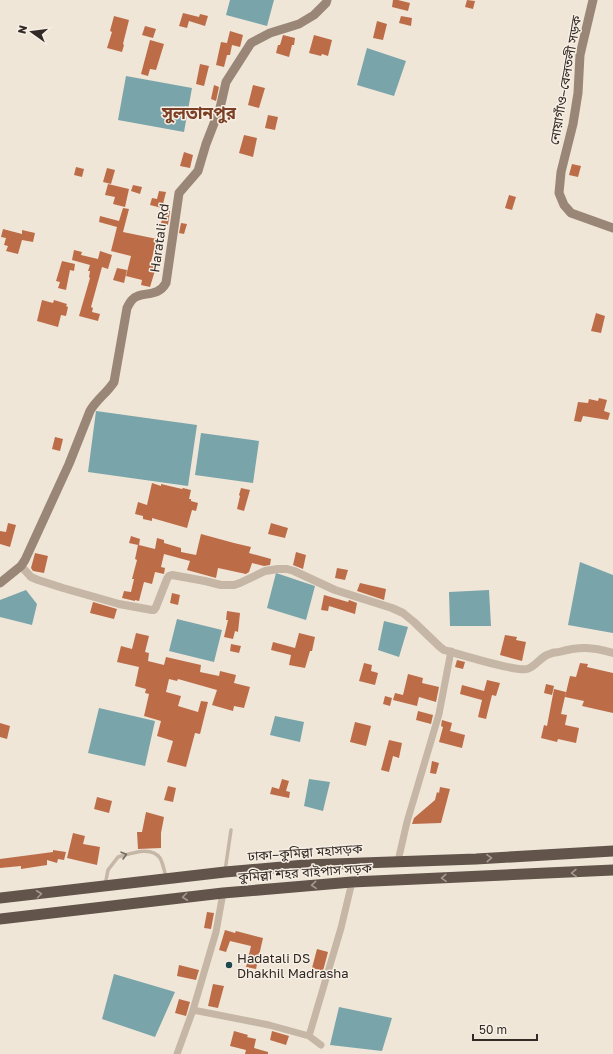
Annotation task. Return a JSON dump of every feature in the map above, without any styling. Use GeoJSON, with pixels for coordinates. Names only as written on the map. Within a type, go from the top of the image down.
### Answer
{"type":"FeatureCollection","features":[{"type":"Feature","properties":{"kind":"highway"},"geometry":{"type":"LineString","coordinates":[[597,852],[607,871]]}},
{"type":"Feature","properties":{"kind":"highway","name":"ঢাকা–কুমিল্লা মহাসড়ক"},"geometry":{"type":"LineString","coordinates":[[0,898],[225,872],[305,865],[476,859],[613,852]]}},
{"type":"Feature","properties":{"kind":"highway","name":"কুমিল্লা শহর বাইপাস সড়ক"},"geometry":{"type":"LineString","coordinates":[[0,919],[223,893],[352,882],[607,871]]}},
{"type":"Feature","properties":{"kind":"main road","name":"Haratali Rd"},"geometry":{"type":"LineString","coordinates":[[0,583],[21,566],[69,464],[90,411],[114,382],[127,308],[131,300],[135,297],[159,291],[166,283],[179,193],[198,171],[206,144],[220,108],[226,82],[251,43],[270,33],[299,24],[314,15],[326,3],[327,0]]}},
{"type":"Feature","properties":{"kind":"main road","name":"নোয়াগাঁও–বেলতলী সড়ক"},"geometry":{"type":"LineString","coordinates":[[593,0],[580,55],[578,93],[573,124],[561,172],[560,192],[564,205],[571,213],[613,228]]}},
{"type":"Feature","properties":{"kind":"street"},"geometry":{"type":"LineString","coordinates":[[21,566],[31,577],[38,580],[119,604],[152,610],[156,607],[167,579],[172,575],[222,585],[234,585],[240,584],[265,570],[287,569],[335,590],[392,608],[403,613],[440,647],[508,667],[527,669],[547,655],[583,647],[613,653]]}},
{"type":"Feature","properties":{"kind":"street"},"geometry":{"type":"LineString","coordinates":[[398,861],[407,822],[439,714],[451,651]]}},
{"type":"Feature","properties":{"kind":"street"},"geometry":{"type":"LineString","coordinates":[[309,1036],[341,928],[352,882]]}},
{"type":"Feature","properties":{"kind":"street"},"geometry":{"type":"LineString","coordinates":[[177,1054],[193,1010],[216,932],[223,893]]}},
{"type":"Feature","properties":{"kind":"street"},"geometry":{"type":"LineString","coordinates":[[193,1010],[269,1025],[309,1036],[321,1045]]}},
{"type":"Feature","properties":{"kind":"lane"},"geometry":{"type":"LineString","coordinates":[[225,872],[231,830]]}},
{"type":"Feature","properties":{"kind":"lane"},"geometry":{"type":"LineString","coordinates":[[104,886],[108,870],[118,857],[140,851],[154,853],[160,858],[167,879]]}},
{"type":"Feature","properties":{"kind":"water"},"geometry":{"type":"Polygon","coordinates":[[[230,0],[274,0],[267,26],[226,15],[230,0]]]}},
{"type":"Feature","properties":{"kind":"water"},"geometry":{"type":"Polygon","coordinates":[[[367,48],[406,61],[394,96],[357,85],[367,48]]]}},
{"type":"Feature","properties":{"kind":"water"},"geometry":{"type":"Polygon","coordinates":[[[126,76],[192,88],[184,132],[118,120],[126,76]]]}},
{"type":"Feature","properties":{"kind":"water"},"geometry":{"type":"Polygon","coordinates":[[[96,411],[197,425],[188,486],[88,472],[96,411]]]}},
{"type":"Feature","properties":{"kind":"water"},"geometry":{"type":"Polygon","coordinates":[[[201,433],[259,441],[253,483],[195,475],[201,433]]]}},
{"type":"Feature","properties":{"kind":"water"},"geometry":{"type":"Polygon","coordinates":[[[580,562],[613,575],[613,633],[568,625],[580,562]]]}},
{"type":"Feature","properties":{"kind":"water"},"geometry":{"type":"Polygon","coordinates":[[[276,573],[315,586],[306,620],[267,608],[276,573]]]}},
{"type":"Feature","properties":{"kind":"water"},"geometry":{"type":"Polygon","coordinates":[[[26,590],[37,604],[32,625],[0,617],[0,600],[26,590]]]}},
{"type":"Feature","properties":{"kind":"water"},"geometry":{"type":"Polygon","coordinates":[[[489,590],[491,626],[450,626],[449,592],[489,590]]]}},
{"type":"Feature","properties":{"kind":"water"},"geometry":{"type":"Polygon","coordinates":[[[177,619],[222,630],[214,662],[169,651],[177,619]]]}},
{"type":"Feature","properties":{"kind":"water"},"geometry":{"type":"Polygon","coordinates":[[[384,621],[408,627],[399,657],[378,650],[384,621]]]}},
{"type":"Feature","properties":{"kind":"water"},"geometry":{"type":"Polygon","coordinates":[[[99,708],[155,721],[145,766],[88,753],[99,708]]]}},
{"type":"Feature","properties":{"kind":"water"},"geometry":{"type":"Polygon","coordinates":[[[275,716],[304,722],[300,742],[270,735],[275,716]]]}},
{"type":"Feature","properties":{"kind":"water"},"geometry":{"type":"Polygon","coordinates":[[[309,779],[330,782],[323,811],[304,806],[309,779]]]}},
{"type":"Feature","properties":{"kind":"water"},"geometry":{"type":"Polygon","coordinates":[[[114,974],[175,992],[155,1037],[102,1019],[114,974]]]}},
{"type":"Feature","properties":{"kind":"water"},"geometry":{"type":"Polygon","coordinates":[[[339,1007],[392,1018],[382,1051],[330,1045],[339,1007]]]}},
{"type":"Feature","properties":{"kind":"building"},"geometry":{"type":"Polygon","coordinates":[[[393,0],[410,3],[408,11],[392,7],[393,0]]]}},
{"type":"Feature","properties":{"kind":"building"},"geometry":{"type":"Polygon","coordinates":[[[467,0],[475,1],[473,9],[465,7],[467,0]]]}},
{"type":"Feature","properties":{"kind":"building"},"geometry":{"type":"Polygon","coordinates":[[[183,13],[199,17],[200,14],[208,16],[205,26],[189,21],[187,28],[179,26],[183,13]]]}},
{"type":"Feature","properties":{"kind":"building"},"geometry":{"type":"Polygon","coordinates":[[[114,16],[129,20],[122,52],[107,48],[112,32],[110,31],[114,16]]]}},
{"type":"Feature","properties":{"kind":"building"},"geometry":{"type":"Polygon","coordinates":[[[401,16],[412,18],[411,26],[399,23],[401,16]]]}},
{"type":"Feature","properties":{"kind":"building"},"geometry":{"type":"Polygon","coordinates":[[[377,21],[387,24],[383,40],[373,38],[377,21]]]}},
{"type":"Feature","properties":{"kind":"building"},"geometry":{"type":"Polygon","coordinates":[[[145,26],[156,29],[153,38],[142,35],[145,26]]]}},
{"type":"Feature","properties":{"kind":"building"},"geometry":{"type":"Polygon","coordinates":[[[230,31],[243,35],[240,47],[232,45],[230,55],[227,55],[224,67],[216,65],[221,42],[227,43],[230,31]]]}},
{"type":"Feature","properties":{"kind":"building"},"geometry":{"type":"Polygon","coordinates":[[[283,35],[295,38],[289,57],[276,53],[283,35]]]}},
{"type":"Feature","properties":{"kind":"building"},"geometry":{"type":"Polygon","coordinates":[[[314,35],[332,40],[328,56],[309,53],[314,35]]]}},
{"type":"Feature","properties":{"kind":"building"},"geometry":{"type":"Polygon","coordinates":[[[150,40],[164,44],[156,70],[150,69],[148,76],[141,74],[150,40]]]}},
{"type":"Feature","properties":{"kind":"building"},"geometry":{"type":"Polygon","coordinates":[[[200,64],[209,66],[204,86],[196,84],[200,64]]]}},
{"type":"Feature","properties":{"kind":"building"},"geometry":{"type":"Polygon","coordinates":[[[214,85],[219,87],[216,101],[211,99],[214,85]]]}},
{"type":"Feature","properties":{"kind":"building"},"geometry":{"type":"Polygon","coordinates":[[[253,85],[265,88],[259,108],[248,105],[253,85]]]}},
{"type":"Feature","properties":{"kind":"building"},"geometry":{"type":"Polygon","coordinates":[[[268,115],[278,117],[275,130],[265,128],[268,115]]]}},
{"type":"Feature","properties":{"kind":"building"},"geometry":{"type":"Polygon","coordinates":[[[244,135],[257,138],[253,157],[239,153],[244,135]]]}},
{"type":"Feature","properties":{"kind":"building"},"geometry":{"type":"Polygon","coordinates":[[[184,152],[193,155],[190,168],[180,166],[184,152]]]}},
{"type":"Feature","properties":{"kind":"building"},"geometry":{"type":"Polygon","coordinates":[[[572,164],[581,166],[578,177],[569,175],[572,164]]]}},
{"type":"Feature","properties":{"kind":"building"},"geometry":{"type":"Polygon","coordinates":[[[76,167],[84,169],[82,177],[74,175],[76,167]]]}},
{"type":"Feature","properties":{"kind":"building"},"geometry":{"type":"Polygon","coordinates":[[[107,168],[115,170],[111,184],[103,182],[107,168]]]}},
{"type":"Feature","properties":{"kind":"building"},"geometry":{"type":"Polygon","coordinates":[[[108,184],[129,189],[125,207],[113,204],[115,197],[105,195],[108,184]]]}},
{"type":"Feature","properties":{"kind":"building"},"geometry":{"type":"Polygon","coordinates":[[[133,185],[142,187],[140,194],[131,191],[133,185]]]}},
{"type":"Feature","properties":{"kind":"building"},"geometry":{"type":"Polygon","coordinates":[[[159,191],[166,192],[162,208],[150,205],[152,198],[157,199],[159,191]]]}},
{"type":"Feature","properties":{"kind":"building"},"geometry":{"type":"Polygon","coordinates":[[[509,195],[516,197],[512,210],[505,208],[509,195]]]}},
{"type":"Feature","properties":{"kind":"building"},"geometry":{"type":"Polygon","coordinates":[[[123,208],[129,209],[123,232],[157,239],[151,262],[157,264],[150,287],[141,285],[142,280],[126,276],[131,256],[111,251],[117,227],[99,222],[100,216],[119,221],[123,208]]]}},
{"type":"Feature","properties":{"kind":"building"},"geometry":{"type":"Polygon","coordinates":[[[165,209],[170,211],[168,225],[161,223],[165,209]]]}},
{"type":"Feature","properties":{"kind":"building"},"geometry":{"type":"Polygon","coordinates":[[[181,223],[187,224],[184,234],[179,233],[181,223]]]}},
{"type":"Feature","properties":{"kind":"building"},"geometry":{"type":"Polygon","coordinates":[[[3,229],[22,234],[22,230],[35,233],[33,242],[22,240],[18,254],[6,251],[8,246],[4,245],[6,238],[1,237],[3,229]]]}},
{"type":"Feature","properties":{"kind":"building"},"geometry":{"type":"Polygon","coordinates":[[[74,250],[82,252],[81,255],[98,259],[100,251],[112,255],[108,269],[102,267],[91,307],[93,308],[92,312],[100,314],[98,321],[79,316],[90,278],[90,271],[88,271],[90,265],[72,260],[74,250]]]}},
{"type":"Feature","properties":{"kind":"building"},"geometry":{"type":"Polygon","coordinates":[[[62,261],[75,264],[74,271],[70,270],[66,290],[58,288],[60,282],[56,281],[62,261]]]}},
{"type":"Feature","properties":{"kind":"building"},"geometry":{"type":"Polygon","coordinates":[[[117,268],[127,270],[124,283],[113,280],[117,268]]]}},
{"type":"Feature","properties":{"kind":"building"},"geometry":{"type":"Polygon","coordinates":[[[42,300],[53,303],[54,300],[67,304],[66,306],[68,307],[66,316],[61,315],[58,327],[37,321],[42,300]]]}},
{"type":"Feature","properties":{"kind":"building"},"geometry":{"type":"Polygon","coordinates":[[[596,313],[605,316],[601,333],[591,331],[596,313]]]}},
{"type":"Feature","properties":{"kind":"building"},"geometry":{"type":"Polygon","coordinates":[[[599,398],[607,400],[604,411],[610,413],[608,420],[583,416],[581,422],[574,421],[578,402],[588,403],[589,399],[598,401],[599,398]]]}},
{"type":"Feature","properties":{"kind":"building"},"geometry":{"type":"Polygon","coordinates":[[[55,437],[63,439],[60,451],[52,449],[55,437]]]}},
{"type":"Feature","properties":{"kind":"building"},"geometry":{"type":"Polygon","coordinates":[[[152,483],[161,486],[161,484],[191,490],[189,499],[198,503],[196,511],[192,510],[187,528],[152,518],[152,521],[143,519],[143,516],[135,514],[138,502],[147,505],[152,483]]]}},
{"type":"Feature","properties":{"kind":"building"},"geometry":{"type":"Polygon","coordinates":[[[241,488],[250,490],[244,511],[237,509],[241,488]]]}},
{"type":"Feature","properties":{"kind":"building"},"geometry":{"type":"Polygon","coordinates":[[[8,523],[16,525],[10,547],[0,544],[0,531],[6,532],[8,523]]]}},
{"type":"Feature","properties":{"kind":"building"},"geometry":{"type":"Polygon","coordinates":[[[271,523],[288,528],[285,538],[268,534],[271,523]]]}},
{"type":"Feature","properties":{"kind":"building"},"geometry":{"type":"Polygon","coordinates":[[[201,534],[251,547],[249,553],[271,559],[270,565],[264,566],[252,563],[249,572],[246,574],[218,568],[216,578],[187,570],[190,561],[164,554],[161,567],[165,568],[164,574],[155,572],[152,584],[144,582],[139,601],[122,598],[124,591],[131,592],[134,579],[132,579],[137,560],[135,559],[138,545],[129,543],[131,536],[140,539],[139,545],[155,549],[157,538],[164,540],[164,543],[181,548],[181,552],[196,555],[201,534]]]}},
{"type":"Feature","properties":{"kind":"building"},"geometry":{"type":"Polygon","coordinates":[[[296,552],[306,555],[303,569],[293,565],[296,552]]]}},
{"type":"Feature","properties":{"kind":"building"},"geometry":{"type":"Polygon","coordinates":[[[35,553],[48,556],[44,573],[33,571],[31,568],[35,553]]]}},
{"type":"Feature","properties":{"kind":"building"},"geometry":{"type":"Polygon","coordinates":[[[337,568],[348,570],[345,580],[335,578],[337,568]]]}},
{"type":"Feature","properties":{"kind":"building"},"geometry":{"type":"Polygon","coordinates":[[[360,583],[386,589],[384,600],[357,591],[360,583]]]}},
{"type":"Feature","properties":{"kind":"building"},"geometry":{"type":"Polygon","coordinates":[[[172,593],[180,595],[178,605],[170,603],[172,593]]]}},
{"type":"Feature","properties":{"kind":"building"},"geometry":{"type":"Polygon","coordinates":[[[324,595],[357,603],[355,614],[329,606],[328,611],[321,610],[324,595]]]}},
{"type":"Feature","properties":{"kind":"building"},"geometry":{"type":"Polygon","coordinates":[[[93,602],[117,609],[114,619],[90,613],[93,602]]]}},
{"type":"Feature","properties":{"kind":"building"},"geometry":{"type":"Polygon","coordinates":[[[227,611],[240,613],[238,632],[235,631],[233,639],[224,637],[228,620],[226,620],[227,611]]]}},
{"type":"Feature","properties":{"kind":"building"},"geometry":{"type":"Polygon","coordinates":[[[136,633],[149,636],[145,652],[149,653],[148,661],[164,665],[166,657],[201,665],[200,672],[219,676],[220,671],[236,675],[234,683],[250,687],[244,708],[234,706],[233,711],[212,705],[217,690],[178,679],[177,681],[169,679],[166,692],[181,696],[178,706],[198,712],[201,701],[208,702],[200,734],[195,733],[186,767],[167,762],[173,741],[157,736],[161,721],[144,716],[149,694],[145,693],[146,689],[135,686],[139,667],[117,662],[121,646],[132,649],[136,633]]]}},
{"type":"Feature","properties":{"kind":"building"},"geometry":{"type":"Polygon","coordinates":[[[299,633],[315,637],[312,651],[310,651],[305,668],[289,665],[291,655],[271,650],[273,642],[295,648],[299,633]]]}},
{"type":"Feature","properties":{"kind":"building"},"geometry":{"type":"Polygon","coordinates":[[[505,635],[517,637],[516,640],[526,642],[522,661],[500,655],[505,635]]]}},
{"type":"Feature","properties":{"kind":"building"},"geometry":{"type":"Polygon","coordinates":[[[231,644],[241,646],[239,653],[230,651],[231,644]]]}},
{"type":"Feature","properties":{"kind":"building"},"geometry":{"type":"Polygon","coordinates":[[[457,660],[465,662],[463,669],[455,667],[457,660]]]}},
{"type":"Feature","properties":{"kind":"building"},"geometry":{"type":"Polygon","coordinates":[[[364,663],[372,665],[371,671],[378,673],[375,685],[359,681],[364,663]]]}},
{"type":"Feature","properties":{"kind":"building"},"geometry":{"type":"Polygon","coordinates":[[[580,663],[588,664],[587,667],[613,673],[613,713],[582,706],[584,701],[565,697],[570,676],[576,677],[580,663]]]}},
{"type":"Feature","properties":{"kind":"building"},"geometry":{"type":"Polygon","coordinates":[[[408,674],[423,678],[422,683],[439,687],[436,702],[419,697],[417,706],[393,700],[395,693],[403,695],[408,674]]]}},
{"type":"Feature","properties":{"kind":"building"},"geometry":{"type":"Polygon","coordinates":[[[487,680],[500,683],[496,696],[492,695],[486,719],[478,717],[482,700],[460,694],[462,685],[484,691],[487,680]]]}},
{"type":"Feature","properties":{"kind":"building"},"geometry":{"type":"Polygon","coordinates":[[[546,684],[554,686],[552,695],[544,693],[546,684]]]}},
{"type":"Feature","properties":{"kind":"building"},"geometry":{"type":"Polygon","coordinates":[[[554,689],[566,692],[561,714],[567,715],[565,725],[579,728],[576,743],[558,739],[557,742],[541,738],[544,725],[547,726],[554,689]]]}},
{"type":"Feature","properties":{"kind":"building"},"geometry":{"type":"Polygon","coordinates":[[[385,696],[392,698],[390,706],[383,704],[385,696]]]}},
{"type":"Feature","properties":{"kind":"building"},"geometry":{"type":"Polygon","coordinates":[[[418,711],[433,715],[431,724],[416,720],[418,711]]]}},
{"type":"Feature","properties":{"kind":"building"},"geometry":{"type":"Polygon","coordinates":[[[442,720],[452,723],[450,731],[465,735],[462,748],[439,742],[443,727],[441,726],[442,720]]]}},
{"type":"Feature","properties":{"kind":"building"},"geometry":{"type":"Polygon","coordinates":[[[355,722],[371,726],[366,746],[350,742],[355,722]]]}},
{"type":"Feature","properties":{"kind":"building"},"geometry":{"type":"Polygon","coordinates":[[[0,723],[10,726],[7,739],[0,737],[0,723]]]}},
{"type":"Feature","properties":{"kind":"building"},"geometry":{"type":"Polygon","coordinates":[[[389,740],[402,743],[399,758],[393,756],[389,772],[381,770],[389,740]]]}},
{"type":"Feature","properties":{"kind":"building"},"geometry":{"type":"Polygon","coordinates":[[[432,761],[439,763],[436,774],[430,773],[432,761]]]}},
{"type":"Feature","properties":{"kind":"building"},"geometry":{"type":"Polygon","coordinates":[[[282,779],[289,781],[286,791],[290,792],[289,798],[270,794],[272,787],[279,789],[282,779]]]}},
{"type":"Feature","properties":{"kind":"building"},"geometry":{"type":"Polygon","coordinates":[[[168,786],[176,788],[173,802],[164,800],[168,786]]]}},
{"type":"Feature","properties":{"kind":"building"},"geometry":{"type":"Polygon","coordinates":[[[440,787],[450,789],[441,823],[412,824],[414,818],[435,800],[437,792],[439,793],[440,787]]]}},
{"type":"Feature","properties":{"kind":"building"},"geometry":{"type":"Polygon","coordinates":[[[97,797],[112,801],[109,813],[94,809],[97,797]]]}},
{"type":"Feature","properties":{"kind":"building"},"geometry":{"type":"Polygon","coordinates":[[[146,812],[164,817],[161,833],[161,848],[138,849],[137,832],[142,832],[146,812]]]}},
{"type":"Feature","properties":{"kind":"building"},"geometry":{"type":"Polygon","coordinates":[[[73,833],[85,836],[83,844],[100,847],[97,865],[67,858],[73,833]]]}},
{"type":"Feature","properties":{"kind":"building"},"geometry":{"type":"Polygon","coordinates":[[[53,850],[66,852],[64,860],[58,859],[57,863],[47,860],[47,865],[21,869],[21,866],[0,868],[0,859],[53,852],[53,850]]]}},
{"type":"Feature","properties":{"kind":"building"},"geometry":{"type":"Polygon","coordinates":[[[207,912],[214,913],[211,929],[204,928],[207,912]]]}},
{"type":"Feature","properties":{"kind":"building"},"geometry":{"type":"Polygon","coordinates":[[[225,930],[235,933],[236,931],[263,938],[256,969],[246,967],[251,946],[230,941],[226,952],[219,950],[225,930]]]}},
{"type":"Feature","properties":{"kind":"building"},"geometry":{"type":"Polygon","coordinates":[[[317,949],[328,952],[323,971],[312,968],[317,949]]]}},
{"type":"Feature","properties":{"kind":"building"},"geometry":{"type":"Polygon","coordinates":[[[179,965],[199,970],[196,980],[177,976],[179,965]]]}},
{"type":"Feature","properties":{"kind":"building"},"geometry":{"type":"Polygon","coordinates":[[[213,984],[224,986],[218,1008],[208,1006],[213,984]]]}},
{"type":"Feature","properties":{"kind":"building"},"geometry":{"type":"Polygon","coordinates":[[[179,999],[190,1002],[186,1016],[175,1013],[179,999]]]}},
{"type":"Feature","properties":{"kind":"building"},"geometry":{"type":"Polygon","coordinates":[[[234,1031],[256,1039],[254,1048],[268,1052],[268,1054],[245,1054],[246,1050],[230,1046],[234,1031]]]}},
{"type":"Feature","properties":{"kind":"building"},"geometry":{"type":"Polygon","coordinates":[[[272,1031],[289,1036],[286,1045],[270,1040],[272,1031]]]}},
{"type":"Feature","properties":{"kind":"place","name":"Hadatali DS Dhakhil Madrasha"},"geometry":{"type":"Point","coordinates":[229,965]}},
{"type":"Feature","properties":{"kind":"district","name":"সুলতানপুর"},"geometry":{"type":"Point","coordinates":[199,113]}}]}
